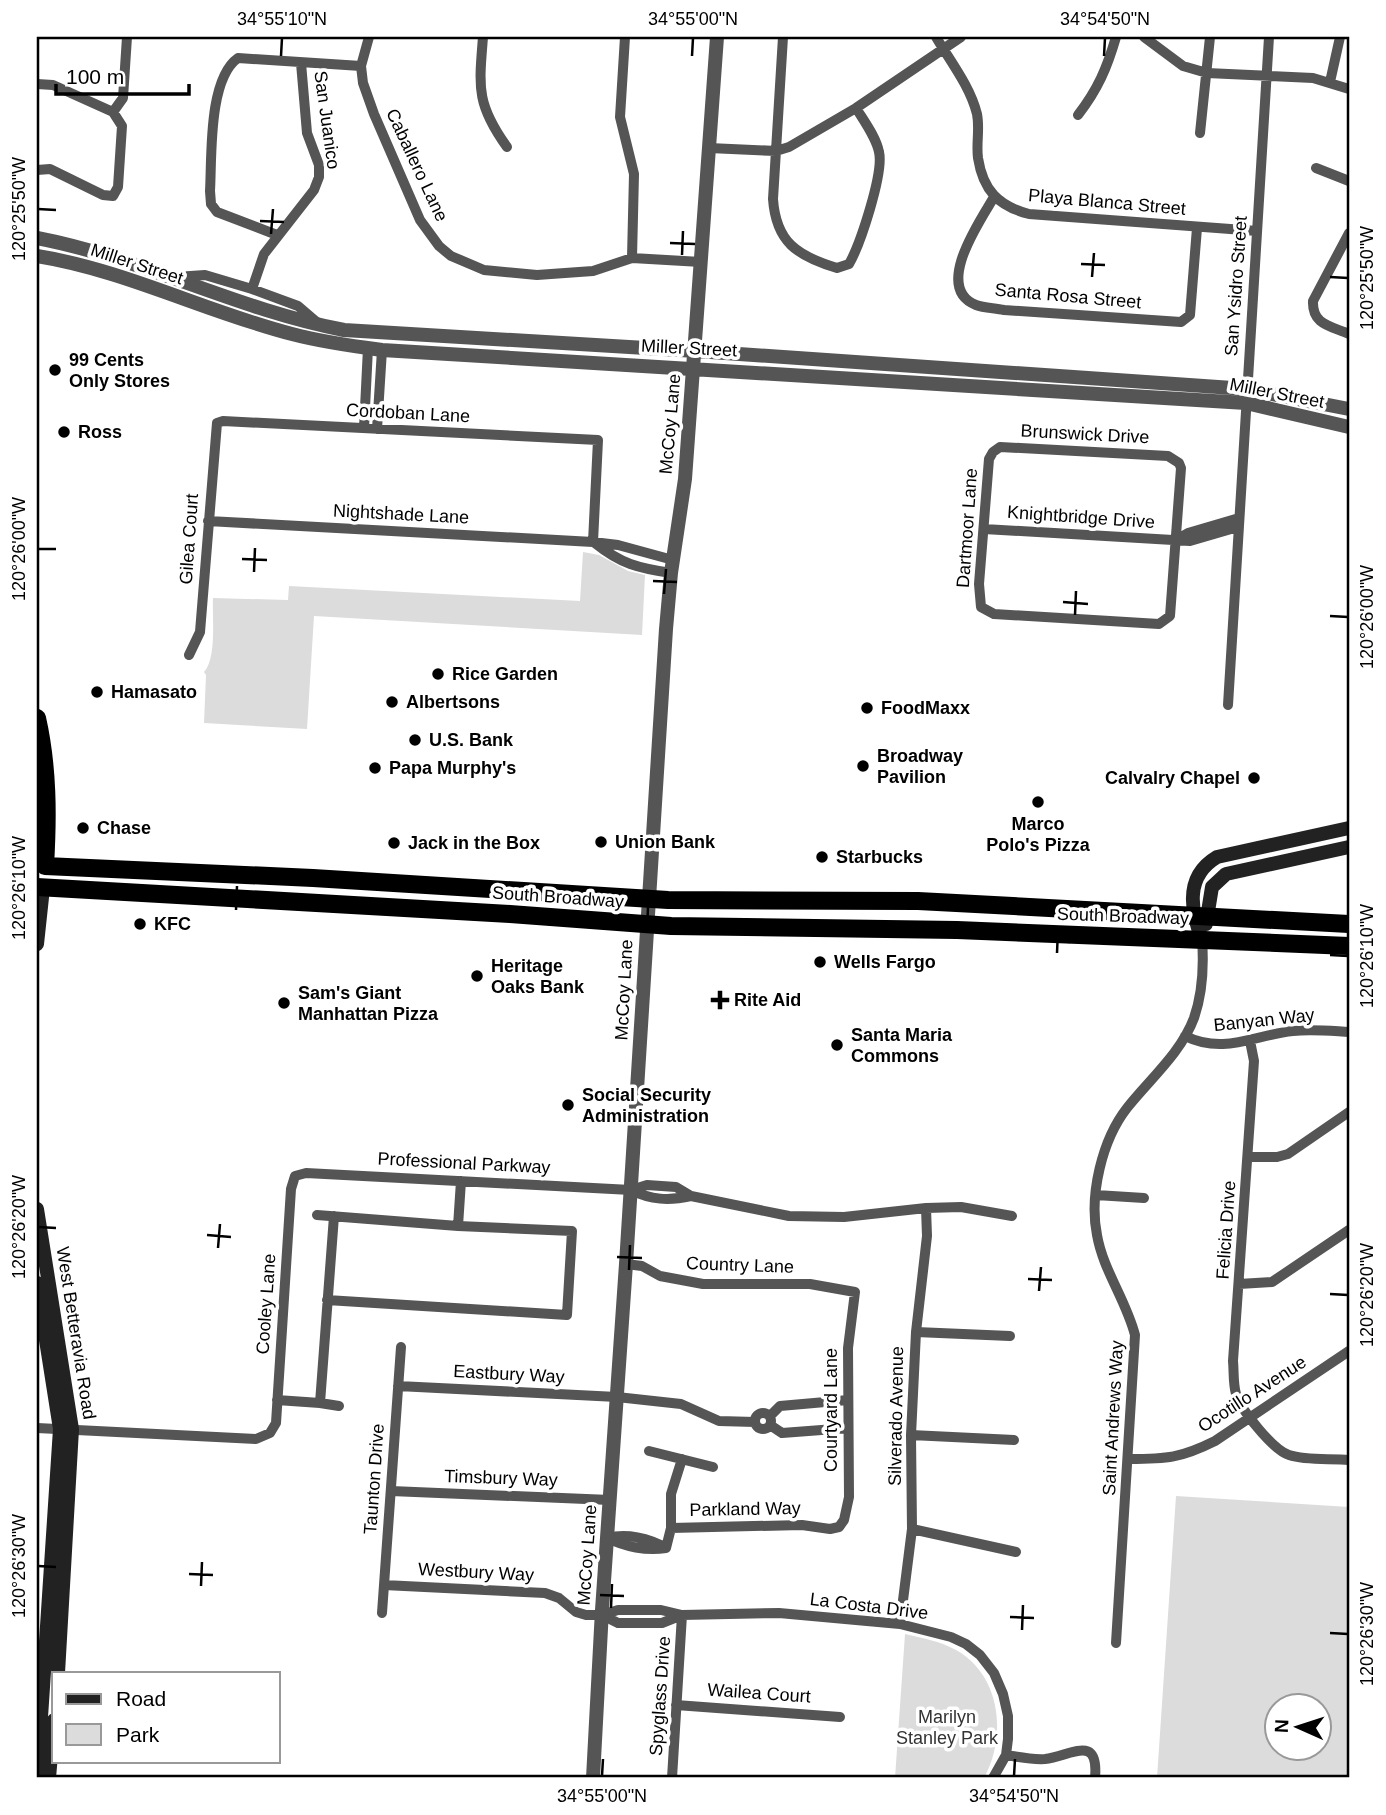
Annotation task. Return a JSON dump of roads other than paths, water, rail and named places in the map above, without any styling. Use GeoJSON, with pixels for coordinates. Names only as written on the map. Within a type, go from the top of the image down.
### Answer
{"type":"FeatureCollection","features":[{"type":"Feature","properties":{"kind":"highway","name":"South Broadway"},"geometry":{"type":"LineString","coordinates":[[37,718],[47,791],[45,866],[648,899],[918,901],[1349,924]]}},
{"type":"Feature","properties":{"kind":"highway"},"geometry":{"type":"LineString","coordinates":[[425,910],[427,885]]}},
{"type":"Feature","properties":{"kind":"highway","name":"South Broadway"},"geometry":{"type":"LineString","coordinates":[[40,887],[646,925],[957,930],[1349,946]]}},
{"type":"Feature","properties":{"kind":"main road"},"geometry":{"type":"LineString","coordinates":[[1202,939],[1196,879],[1206,863],[1217,858],[1349,828]]}},
{"type":"Feature","properties":{"kind":"main road"},"geometry":{"type":"LineString","coordinates":[[1201,915],[1212,887],[1226,874],[1349,847]]}},
{"type":"Feature","properties":{"kind":"main road"},"geometry":{"type":"LineString","coordinates":[[37,944],[40,887]]}},
{"type":"Feature","properties":{"kind":"main road","name":"West Betteravia Road"},"geometry":{"type":"LineString","coordinates":[[37,1209],[66,1429],[58,1672]]}},
{"type":"Feature","properties":{"kind":"main road","name":"West Betteravia Road"},"geometry":{"type":"LineString","coordinates":[[37,1283],[66,1429],[37,1778]]}},
{"type":"Feature","properties":{"kind":"main road"},"geometry":{"type":"LineString","coordinates":[[49,1778],[52,1743]]}},
{"type":"Feature","properties":{"kind":"street"},"geometry":{"type":"LineString","coordinates":[[113,112],[123,98],[127,37]]}},
{"type":"Feature","properties":{"kind":"street","name":"Caballero Lane"},"geometry":{"type":"LineString","coordinates":[[369,37],[361,66],[363,83],[374,114],[420,220],[439,246],[451,256],[484,270],[537,275],[593,271],[632,258],[701,262]]}},
{"type":"Feature","properties":{"kind":"street"},"geometry":{"type":"LineString","coordinates":[[483,37],[482,102],[485,113],[506,147]]}},
{"type":"Feature","properties":{"kind":"street"},"geometry":{"type":"LineString","coordinates":[[625,37],[620,117],[634,174],[632,258]]}},
{"type":"Feature","properties":{"kind":"street","name":"McCoy Lane"},"geometry":{"type":"LineString","coordinates":[[593,1778],[646,925],[672,566],[685,479],[695,368],[717,37]]}},
{"type":"Feature","properties":{"kind":"street"},"geometry":{"type":"LineString","coordinates":[[783,37],[774,217],[779,233],[790,245],[804,255],[837,268],[846,266],[856,252],[877,182],[880,160],[879,150],[856,108]]}},
{"type":"Feature","properties":{"kind":"street"},"geometry":{"type":"LineString","coordinates":[[936,37],[971,98],[977,114],[978,157],[993,197]]}},
{"type":"Feature","properties":{"kind":"street"},"geometry":{"type":"LineString","coordinates":[[709,148],[776,152],[797,144],[961,37]]}},
{"type":"Feature","properties":{"kind":"street"},"geometry":{"type":"LineString","coordinates":[[1078,115],[1095,93],[1116,37]]}},
{"type":"Feature","properties":{"kind":"street"},"geometry":{"type":"LineString","coordinates":[[1144,37],[1182,66],[1207,73],[1298,76],[1349,89]]}},
{"type":"Feature","properties":{"kind":"street"},"geometry":{"type":"LineString","coordinates":[[1200,133],[1210,37]]}},
{"type":"Feature","properties":{"kind":"street","name":"San Ysidro Street"},"geometry":{"type":"LineString","coordinates":[[1228,705],[1269,37]]}},
{"type":"Feature","properties":{"kind":"street"},"geometry":{"type":"LineString","coordinates":[[1330,82],[1340,37]]}},
{"type":"Feature","properties":{"kind":"street"},"geometry":{"type":"LineString","coordinates":[[277,235],[214,210],[211,204],[215,104],[219,88],[234,60],[238,58],[361,66]]}},
{"type":"Feature","properties":{"kind":"street","name":"San Juanico"},"geometry":{"type":"LineString","coordinates":[[252,289],[264,254],[314,190],[319,177],[319,165],[307,133],[301,63]]}},
{"type":"Feature","properties":{"kind":"street"},"geometry":{"type":"LineString","coordinates":[[37,84],[53,85],[113,112],[122,126],[118,187],[113,196],[103,195],[50,169],[37,170]]}},
{"type":"Feature","properties":{"kind":"street"},"geometry":{"type":"LineString","coordinates":[[1317,168],[1349,181]]}},
{"type":"Feature","properties":{"kind":"street","name":"Santa Rosa Street"},"geometry":{"type":"LineString","coordinates":[[993,197],[970,240],[958,269],[957,279],[962,293],[976,305],[1004,310],[1181,322],[1191,315],[1197,228]]}},
{"type":"Feature","properties":{"kind":"street","name":"Playa Blanca Street"},"geometry":{"type":"LineString","coordinates":[[993,197],[1006,206],[1029,214],[1256,232]]}},
{"type":"Feature","properties":{"kind":"street"},"geometry":{"type":"LineString","coordinates":[[1349,233],[1313,301],[1314,315],[1320,322],[1349,334]]}},
{"type":"Feature","properties":{"kind":"street","name":"Miller Street"},"geometry":{"type":"LineString","coordinates":[[37,238],[99,253],[292,319],[321,326],[390,334],[696,351],[1246,396],[1349,409]]}},
{"type":"Feature","properties":{"kind":"street","name":"Miller Street"},"geometry":{"type":"LineString","coordinates":[[37,256],[95,269],[292,334],[375,349],[1246,396],[1349,428]]}},
{"type":"Feature","properties":{"kind":"street","name":"Miller Street"},"geometry":{"type":"LineString","coordinates":[[169,278],[205,275],[252,289],[298,306],[321,326]]}},
{"type":"Feature","properties":{"kind":"street"},"geometry":{"type":"LineString","coordinates":[[365,429],[375,349]]}},
{"type":"Feature","properties":{"kind":"street"},"geometry":{"type":"LineString","coordinates":[[375,349],[377,429]]}},
{"type":"Feature","properties":{"kind":"street","name":"Cordoban Lane"},"geometry":{"type":"LineString","coordinates":[[217,423],[223,421],[598,440],[593,541]]}},
{"type":"Feature","properties":{"kind":"street","name":"Gilea Court"},"geometry":{"type":"LineString","coordinates":[[189,655],[200,632],[217,423]]}},
{"type":"Feature","properties":{"kind":"street","name":"Brunswick Drive"},"geometry":{"type":"LineString","coordinates":[[993,452],[1000,447],[1010,447],[1168,456],[1176,459],[1181,468],[1176,541]]}},
{"type":"Feature","properties":{"kind":"street","name":"Dartmoor Lane"},"geometry":{"type":"LineString","coordinates":[[993,452],[989,459],[979,584],[981,607],[994,614],[1159,624],[1170,616],[1176,541]]}},
{"type":"Feature","properties":{"kind":"street","name":"Nightshade Lane"},"geometry":{"type":"LineString","coordinates":[[208,521],[593,541],[618,545],[672,566]]}},
{"type":"Feature","properties":{"kind":"street","name":"Knightbridge Drive"},"geometry":{"type":"LineString","coordinates":[[984,529],[1176,541],[1188,533],[1239,522]]}},
{"type":"Feature","properties":{"kind":"street","name":"Saint Andrews Way"},"geometry":{"type":"LineString","coordinates":[[1116,1643],[1135,1335],[1131,1318],[1097,1235],[1096,1195],[1103,1153],[1117,1123],[1185,1035],[1193,1020],[1202,987],[1202,939]]}},
{"type":"Feature","properties":{"kind":"street","name":"Banyan Way"},"geometry":{"type":"LineString","coordinates":[[1185,1035],[1216,1046],[1291,1031],[1349,1032]]}},
{"type":"Feature","properties":{"kind":"street","name":"Felicia Drive"},"geometry":{"type":"LineString","coordinates":[[1250,1041],[1254,1061],[1233,1361],[1234,1388],[1237,1398],[1251,1417],[1268,1439],[1283,1452],[1290,1455],[1349,1460]]}},
{"type":"Feature","properties":{"kind":"street"},"geometry":{"type":"LineString","coordinates":[[1249,1157],[1277,1157],[1288,1154],[1349,1112]]}},
{"type":"Feature","properties":{"kind":"street","name":"Professional Parkway"},"geometry":{"type":"LineString","coordinates":[[295,1176],[306,1173],[631,1190],[647,1198],[674,1199],[691,1196],[789,1216],[844,1217],[961,1207],[1012,1216]]}},
{"type":"Feature","properties":{"kind":"street","name":"Cooley Lane"},"geometry":{"type":"LineString","coordinates":[[66,1429],[256,1439],[270,1433],[276,1423],[291,1189],[295,1176]]}},
{"type":"Feature","properties":{"kind":"street"},"geometry":{"type":"LineString","coordinates":[[457,1226],[461,1181]]}},
{"type":"Feature","properties":{"kind":"street"},"geometry":{"type":"LineString","coordinates":[[1096,1195],[1144,1198]]}},
{"type":"Feature","properties":{"kind":"street","name":"Silverado Avenue"},"geometry":{"type":"LineString","coordinates":[[900,1624],[912,1529],[911,1435],[916,1332],[927,1236],[926,1208]]}},
{"type":"Feature","properties":{"kind":"street"},"geometry":{"type":"LineString","coordinates":[[317,1215],[457,1226],[572,1231],[567,1315],[327,1300]]}},
{"type":"Feature","properties":{"kind":"street"},"geometry":{"type":"LineString","coordinates":[[320,1404],[334,1216]]}},
{"type":"Feature","properties":{"kind":"street"},"geometry":{"type":"LineString","coordinates":[[1239,1283],[1272,1282],[1349,1230]]}},
{"type":"Feature","properties":{"kind":"street","name":"Country Lane"},"geometry":{"type":"LineString","coordinates":[[626,1264],[642,1266],[660,1276],[692,1282],[810,1284],[855,1292]]}},
{"type":"Feature","properties":{"kind":"street","name":"Courtyard Lane"},"geometry":{"type":"LineString","coordinates":[[839,1527],[844,1520],[849,1497],[848,1348],[855,1292]]}},
{"type":"Feature","properties":{"kind":"street"},"geometry":{"type":"LineString","coordinates":[[916,1332],[1010,1336]]}},
{"type":"Feature","properties":{"kind":"street","name":"Taunton Drive"},"geometry":{"type":"LineString","coordinates":[[382,1613],[401,1347]]}},
{"type":"Feature","properties":{"kind":"street","name":"Ocotillo Avenue"},"geometry":{"type":"LineString","coordinates":[[1129,1459],[1163,1459],[1192,1453],[1215,1441],[1349,1351]]}},
{"type":"Feature","properties":{"kind":"street","name":"Eastbury Way"},"geometry":{"type":"LineString","coordinates":[[398,1386],[617,1396],[681,1404],[719,1421],[755,1422],[756,1416],[761,1413],[770,1421]]}},
{"type":"Feature","properties":{"kind":"street"},"geometry":{"type":"LineString","coordinates":[[277,1400],[339,1406]]}},
{"type":"Feature","properties":{"kind":"street"},"geometry":{"type":"LineString","coordinates":[[848,1400],[780,1406],[770,1421],[782,1433],[848,1428]]}},
{"type":"Feature","properties":{"kind":"street"},"geometry":{"type":"LineString","coordinates":[[37,1428],[66,1429]]}},
{"type":"Feature","properties":{"kind":"street"},"geometry":{"type":"LineString","coordinates":[[911,1435],[1014,1440]]}},
{"type":"Feature","properties":{"kind":"street"},"geometry":{"type":"LineString","coordinates":[[649,1451],[713,1467]]}},
{"type":"Feature","properties":{"kind":"street"},"geometry":{"type":"LineString","coordinates":[[671,1528],[671,1494],[682,1459]]}},
{"type":"Feature","properties":{"kind":"street","name":"Timsbury Way"},"geometry":{"type":"LineString","coordinates":[[391,1491],[610,1500]]}},
{"type":"Feature","properties":{"kind":"street","name":"Parkland Way"},"geometry":{"type":"LineString","coordinates":[[608,1538],[619,1535],[656,1541],[666,1548],[671,1528],[802,1525],[830,1529],[839,1527]]}},
{"type":"Feature","properties":{"kind":"street"},"geometry":{"type":"LineString","coordinates":[[912,1529],[1016,1552]]}},
{"type":"Feature","properties":{"kind":"street","name":"Westbury Way"},"geometry":{"type":"LineString","coordinates":[[384,1585],[545,1593],[559,1598],[576,1612],[602,1615]]}},
{"type":"Feature","properties":{"kind":"street","name":"La Costa Drive"},"geometry":{"type":"LineString","coordinates":[[602,1615],[618,1610],[661,1610],[682,1615],[779,1614],[900,1624],[951,1637],[980,1655],[994,1673],[1008,1716],[1006,1755]]}},
{"type":"Feature","properties":{"kind":"street","name":"Spyglass Drive"},"geometry":{"type":"LineString","coordinates":[[672,1778],[682,1615]]}},
{"type":"Feature","properties":{"kind":"street","name":"Wailea Court"},"geometry":{"type":"LineString","coordinates":[[676,1704],[840,1717]]}},
{"type":"Feature","properties":{"kind":"street"},"geometry":{"type":"LineString","coordinates":[[993,1778],[1006,1755],[1040,1759],[1080,1750],[1094,1757],[1095,1778]]}},
{"type":"Feature","properties":{"kind":"place","name":"99 Cents Only Stores"},"geometry":{"type":"Point","coordinates":[55,370]}},
{"type":"Feature","properties":{"kind":"place","name":"Ross"},"geometry":{"type":"Point","coordinates":[64,432]}},
{"type":"Feature","properties":{"kind":"place","name":"Rice Garden"},"geometry":{"type":"Point","coordinates":[438,674]}},
{"type":"Feature","properties":{"kind":"place","name":"Hamasato"},"geometry":{"type":"Point","coordinates":[97,692]}},
{"type":"Feature","properties":{"kind":"place","name":"Albertsons"},"geometry":{"type":"Point","coordinates":[392,702]}},
{"type":"Feature","properties":{"kind":"place","name":"FoodMaxx"},"geometry":{"type":"Point","coordinates":[867,708]}},
{"type":"Feature","properties":{"kind":"place","name":"U.S. Bank"},"geometry":{"type":"Point","coordinates":[415,740]}},
{"type":"Feature","properties":{"kind":"place","name":"Broadway Pavilion"},"geometry":{"type":"Point","coordinates":[863,766]}},
{"type":"Feature","properties":{"kind":"place","name":"Papa Murphy's"},"geometry":{"type":"Point","coordinates":[375,768]}},
{"type":"Feature","properties":{"kind":"place","name":"Calvalry Chapel"},"geometry":{"type":"Point","coordinates":[1254,778]}},
{"type":"Feature","properties":{"kind":"place","name":"Marco Polo's Pizza"},"geometry":{"type":"Point","coordinates":[1038,802]}},
{"type":"Feature","properties":{"kind":"place","name":"Chase"},"geometry":{"type":"Point","coordinates":[83,828]}},
{"type":"Feature","properties":{"kind":"place","name":"Union Bank"},"geometry":{"type":"Point","coordinates":[601,842]}},
{"type":"Feature","properties":{"kind":"place","name":"Jack in the Box"},"geometry":{"type":"Point","coordinates":[394,843]}},
{"type":"Feature","properties":{"kind":"place","name":"Starbucks"},"geometry":{"type":"Point","coordinates":[822,857]}},
{"type":"Feature","properties":{"kind":"place","name":"KFC"},"geometry":{"type":"Point","coordinates":[140,924]}},
{"type":"Feature","properties":{"kind":"place","name":"Wells Fargo"},"geometry":{"type":"Point","coordinates":[820,962]}},
{"type":"Feature","properties":{"kind":"place","name":"Heritage Oaks Bank"},"geometry":{"type":"Point","coordinates":[477,976]}},
{"type":"Feature","properties":{"kind":"place","name":"Rite Aid"},"geometry":{"type":"Point","coordinates":[720,1000]}},
{"type":"Feature","properties":{"kind":"place","name":"Sam's Giant Manhattan Pizza"},"geometry":{"type":"Point","coordinates":[284,1003]}},
{"type":"Feature","properties":{"kind":"place","name":"Santa Maria Commons"},"geometry":{"type":"Point","coordinates":[837,1045]}},
{"type":"Feature","properties":{"kind":"place","name":"Social Security Administration"},"geometry":{"type":"Point","coordinates":[568,1105]}},
{"type":"Feature","properties":{"kind":"park label","name":"Marilyn Stanley Park"},"geometry":{"type":"Point","coordinates":[947,1727]}}]}
